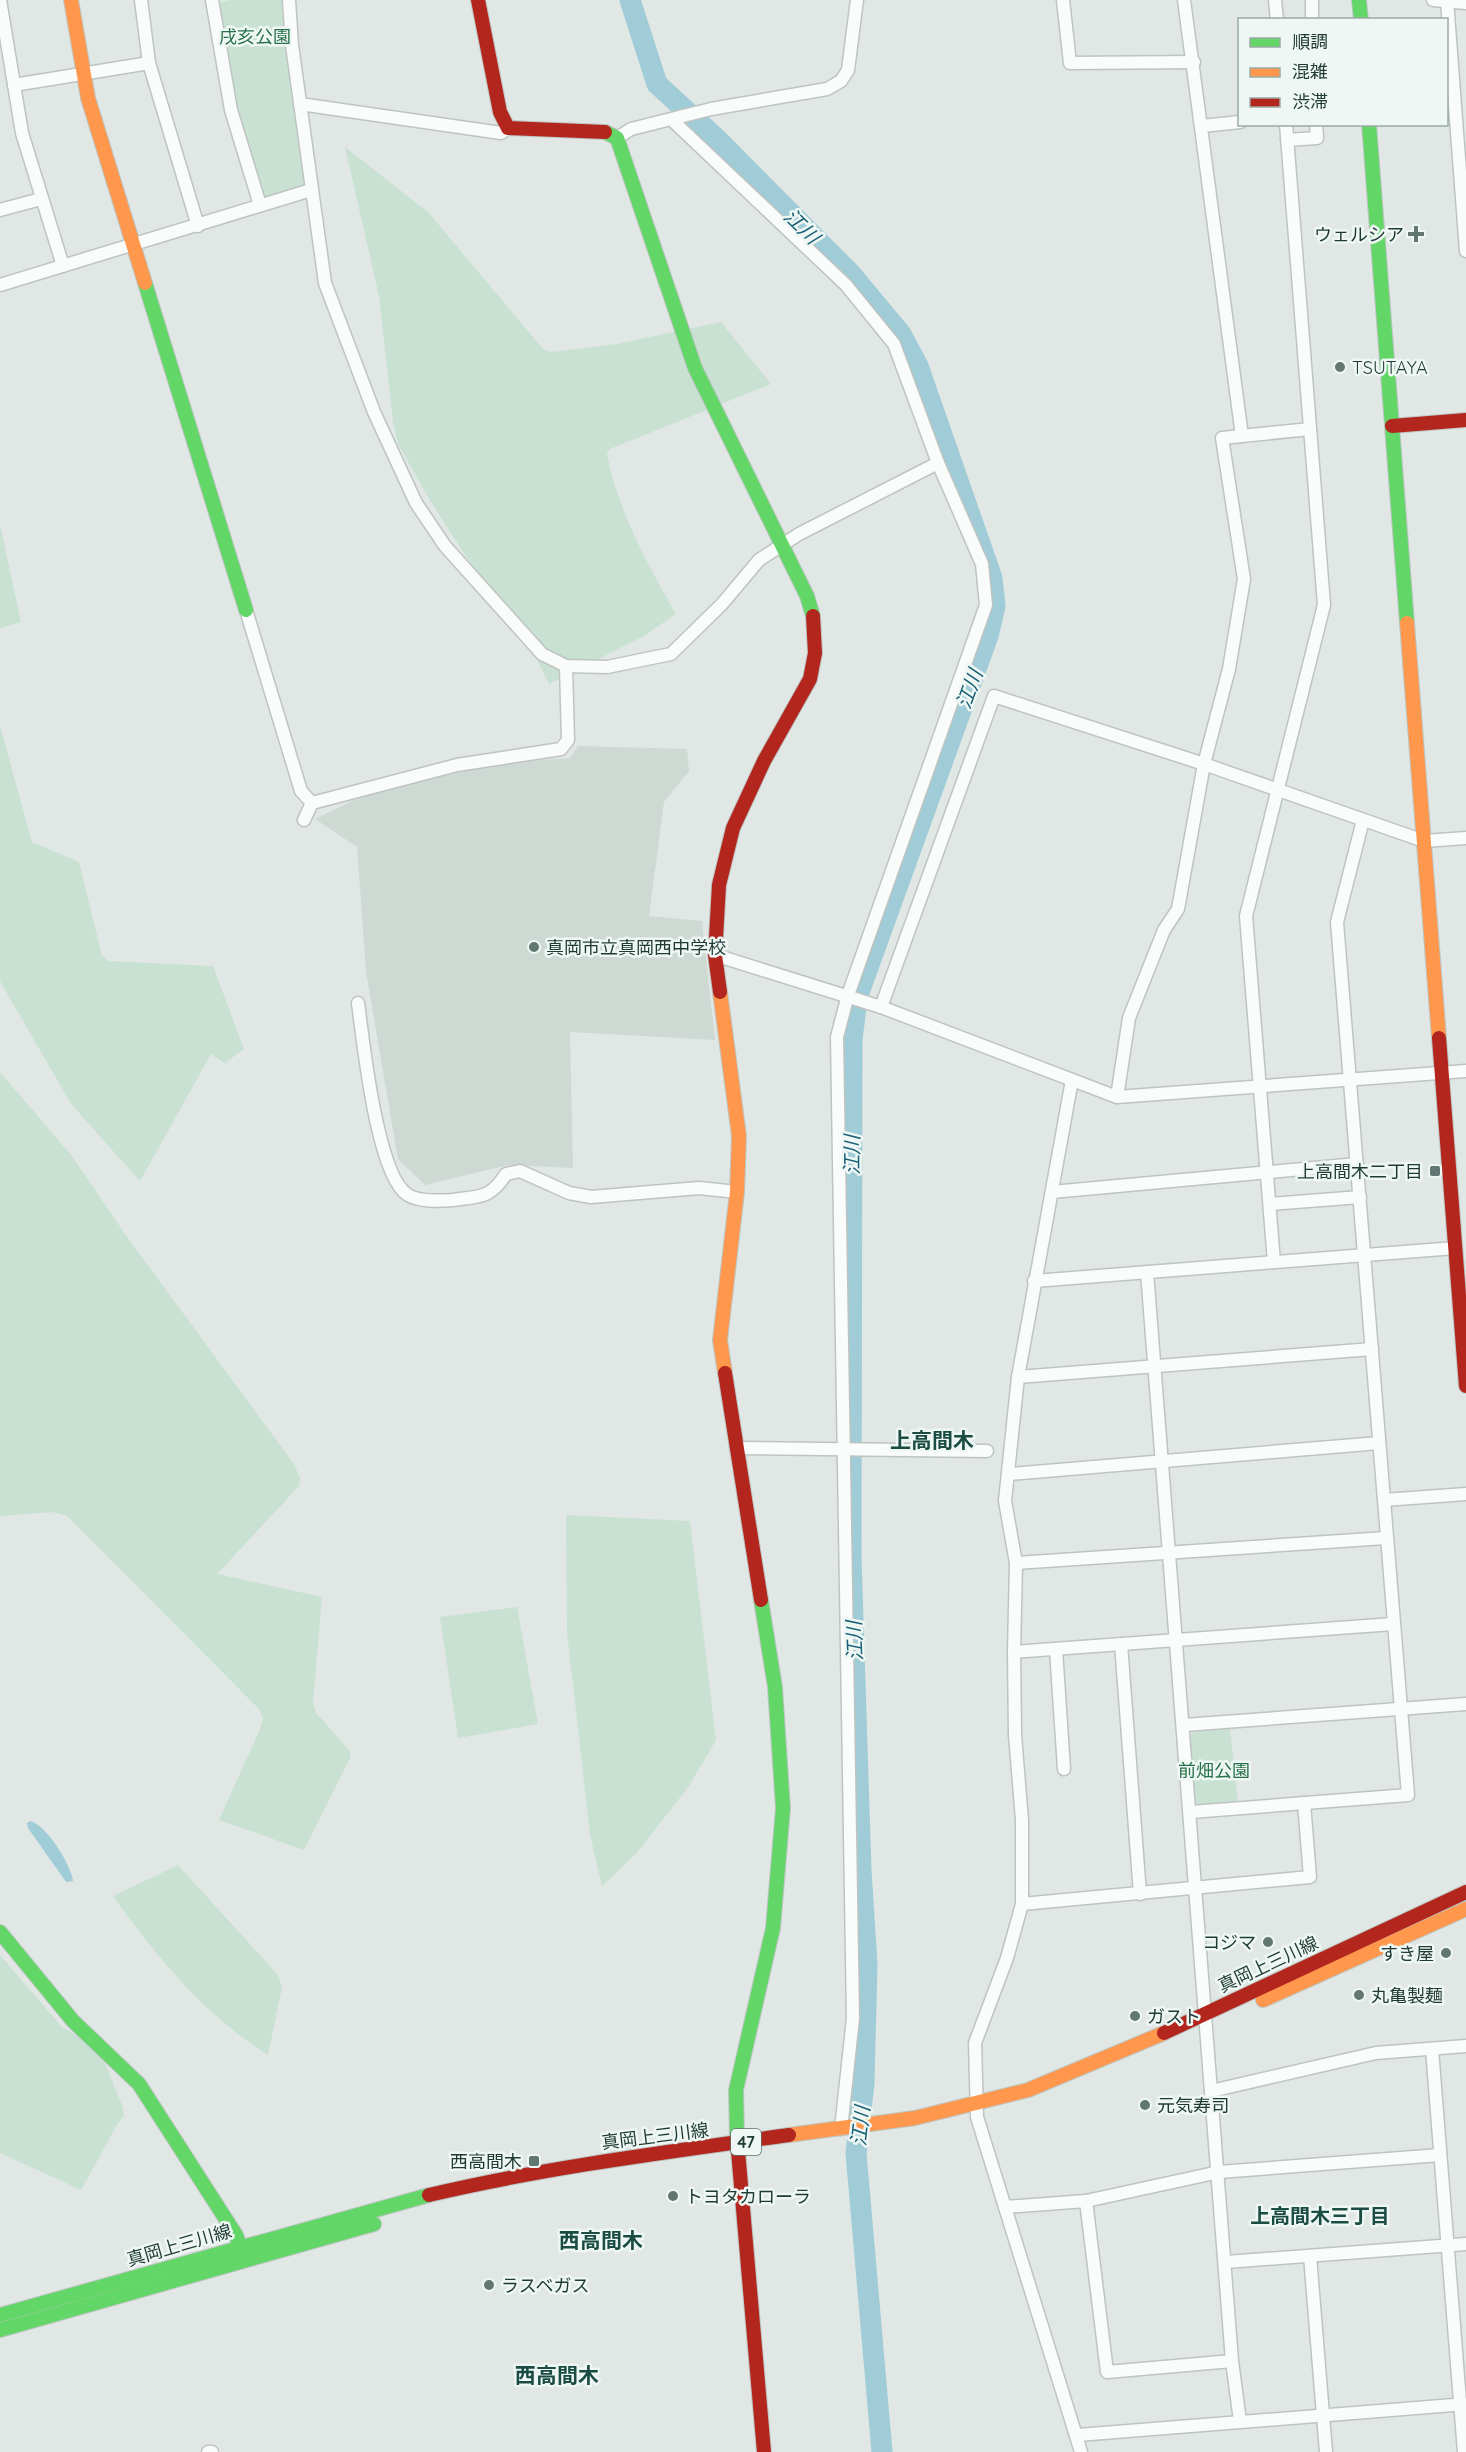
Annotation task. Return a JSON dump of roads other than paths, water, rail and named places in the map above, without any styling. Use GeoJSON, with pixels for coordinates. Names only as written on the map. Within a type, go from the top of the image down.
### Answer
{"type":"FeatureCollection","features":[{"type":"Feature","properties":{"kind":"street"},"geometry":{"type":"LineString","coordinates":[[0,0],[22,133],[63,266]]}},
{"type":"Feature","properties":{"kind":"street"},"geometry":{"type":"LineString","coordinates":[[71,0],[82,74],[301,791],[312,803]]}},
{"type":"Feature","properties":{"kind":"street"},"geometry":{"type":"LineString","coordinates":[[141,0],[149,63],[198,226]]}},
{"type":"Feature","properties":{"kind":"street"},"geometry":{"type":"LineString","coordinates":[[212,0],[231,110],[260,205]]}},
{"type":"Feature","properties":{"kind":"street"},"geometry":{"type":"LineString","coordinates":[[289,0],[300,104],[325,283],[374,412],[416,503],[445,546],[542,654],[566,666],[607,667],[671,654],[722,604],[759,560],[782,545],[938,463]]}},
{"type":"Feature","properties":{"kind":"street"},"geometry":{"type":"LineString","coordinates":[[478,0],[500,112],[508,128]]}},
{"type":"Feature","properties":{"kind":"street"},"geometry":{"type":"LineString","coordinates":[[617,138],[631,129],[707,110],[827,89],[841,81],[848,70],[856,0]]}},
{"type":"Feature","properties":{"kind":"street"},"geometry":{"type":"LineString","coordinates":[[1063,0],[1070,63],[1194,62]]}},
{"type":"Feature","properties":{"kind":"street"},"geometry":{"type":"LineString","coordinates":[[1184,0],[1203,126],[1242,436]]}},
{"type":"Feature","properties":{"kind":"street"},"geometry":{"type":"LineString","coordinates":[[1275,0],[1277,18]]}},
{"type":"Feature","properties":{"kind":"street"},"geometry":{"type":"LineString","coordinates":[[1312,0],[1312,18]]}},
{"type":"Feature","properties":{"kind":"street"},"geometry":{"type":"LineString","coordinates":[[1359,0],[1360,18]]}},
{"type":"Feature","properties":{"kind":"street"},"geometry":{"type":"LineString","coordinates":[[1433,0],[1466,3]]}},
{"type":"Feature","properties":{"kind":"street"},"geometry":{"type":"LineString","coordinates":[[1447,1],[1466,251]]}},
{"type":"Feature","properties":{"kind":"street"},"geometry":{"type":"LineString","coordinates":[[14,85],[149,63]]}},
{"type":"Feature","properties":{"kind":"street"},"geometry":{"type":"LineString","coordinates":[[300,104],[472,130],[501,133],[508,128],[609,132],[617,138],[695,368],[807,596],[814,620],[815,653],[810,679],[764,761],[733,828],[719,885],[714,955],[736,1098],[739,1136],[737,1192],[720,1340],[775,1687],[783,1808],[773,1928],[739,2070],[738,2150],[764,2452]]}},
{"type":"Feature","properties":{"kind":"street"},"geometry":{"type":"LineString","coordinates":[[672,120],[846,285],[894,344],[938,463],[982,564],[986,605],[848,995],[837,1037],[853,2018],[842,2129]]}},
{"type":"Feature","properties":{"kind":"street"},"geometry":{"type":"LineString","coordinates":[[1203,126],[1238,122]]}},
{"type":"Feature","properties":{"kind":"street"},"geometry":{"type":"LineString","coordinates":[[1274,1262],[1246,916],[1324,606],[1286,126]]}},
{"type":"Feature","properties":{"kind":"street"},"geometry":{"type":"LineString","coordinates":[[1287,140],[1317,138],[1316,126]]}},
{"type":"Feature","properties":{"kind":"street"},"geometry":{"type":"LineString","coordinates":[[1369,126],[1443,1073],[1461,1247],[1466,1386]]}},
{"type":"Feature","properties":{"kind":"street"},"geometry":{"type":"LineString","coordinates":[[0,285],[311,190]]}},
{"type":"Feature","properties":{"kind":"street"},"geometry":{"type":"LineString","coordinates":[[0,210],[41,199]]}},
{"type":"Feature","properties":{"kind":"street"},"geometry":{"type":"LineString","coordinates":[[1392,426],[1466,420]]}},
{"type":"Feature","properties":{"kind":"street"},"geometry":{"type":"LineString","coordinates":[[1117,1096],[1129,1018],[1164,930],[1178,909],[1204,764],[1229,669],[1244,579],[1222,438],[1310,429]]}},
{"type":"Feature","properties":{"kind":"street"},"geometry":{"type":"LineString","coordinates":[[312,803],[457,765],[561,749],[568,741],[566,666]]}},
{"type":"Feature","properties":{"kind":"street"},"geometry":{"type":"LineString","coordinates":[[881,1006],[994,696],[1204,764],[1424,841],[1466,838]]}},
{"type":"Feature","properties":{"kind":"street"},"geometry":{"type":"LineString","coordinates":[[304,820],[312,803]]}},
{"type":"Feature","properties":{"kind":"street"},"geometry":{"type":"LineString","coordinates":[[1191,1812],[1408,1795],[1337,922],[1363,820]]}},
{"type":"Feature","properties":{"kind":"street"},"geometry":{"type":"LineString","coordinates":[[714,955],[881,1006],[1117,1096],[1466,1071]]}},
{"type":"Feature","properties":{"kind":"street"},"geometry":{"type":"LineString","coordinates":[[358,1003],[384,1152],[398,1186],[407,1194],[417,1198],[444,1201],[485,1196],[495,1190],[506,1174],[520,1171],[569,1193],[591,1197],[699,1188],[737,1192]]}},
{"type":"Feature","properties":{"kind":"street"},"geometry":{"type":"LineString","coordinates":[[1072,1080],[1018,1377],[1005,1501],[1016,1563],[1014,1652],[1016,1735],[1022,1820],[1022,1904],[1007,1958],[975,2043],[977,2110],[1078,2435],[1081,2452]]}},
{"type":"Feature","properties":{"kind":"street"},"geometry":{"type":"LineString","coordinates":[[1052,1192],[1358,1164]]}},
{"type":"Feature","properties":{"kind":"street"},"geometry":{"type":"LineString","coordinates":[[1270,1204],[1360,1197]]}},
{"type":"Feature","properties":{"kind":"street"},"geometry":{"type":"LineString","coordinates":[[1034,1281],[1461,1247]]}},
{"type":"Feature","properties":{"kind":"street"},"geometry":{"type":"LineString","coordinates":[[1147,1272],[1191,1812],[1232,2361],[1240,2421]]}},
{"type":"Feature","properties":{"kind":"street"},"geometry":{"type":"LineString","coordinates":[[1018,1377],[1372,1349]]}},
{"type":"Feature","properties":{"kind":"street"},"geometry":{"type":"LineString","coordinates":[[1009,1474],[1379,1443]]}},
{"type":"Feature","properties":{"kind":"street"},"geometry":{"type":"LineString","coordinates":[[736,1448],[987,1451]]}},
{"type":"Feature","properties":{"kind":"street"},"geometry":{"type":"LineString","coordinates":[[1384,1500],[1466,1494]]}},
{"type":"Feature","properties":{"kind":"street"},"geometry":{"type":"LineString","coordinates":[[1016,1563],[1386,1538]]}},
{"type":"Feature","properties":{"kind":"street"},"geometry":{"type":"LineString","coordinates":[[1014,1652],[1393,1624]]}},
{"type":"Feature","properties":{"kind":"street"},"geometry":{"type":"LineString","coordinates":[[1121,1644],[1140,1894]]}},
{"type":"Feature","properties":{"kind":"street"},"geometry":{"type":"LineString","coordinates":[[1056,1648],[1064,1768]]}},
{"type":"Feature","properties":{"kind":"street"},"geometry":{"type":"LineString","coordinates":[[1184,1725],[1466,1704]]}},
{"type":"Feature","properties":{"kind":"street"},"geometry":{"type":"LineString","coordinates":[[1022,1904],[1310,1877],[1304,1803]]}},
{"type":"Feature","properties":{"kind":"street","name":"真岡上三川線"},"geometry":{"type":"LineString","coordinates":[[738,2150],[800,2148],[917,2131],[977,2110],[1074,2086],[1206,2019],[1466,1893]]}},
{"type":"Feature","properties":{"kind":"street","name":"真岡上三川線"},"geometry":{"type":"LineString","coordinates":[[1206,2019],[1466,1909]]}},
{"type":"Feature","properties":{"kind":"street"},"geometry":{"type":"LineString","coordinates":[[0,1932],[73,2022],[139,2084],[230,2225],[242,2253]]}},
{"type":"Feature","properties":{"kind":"street"},"geometry":{"type":"LineString","coordinates":[[1211,2091],[1376,2053],[1466,2046]]}},
{"type":"Feature","properties":{"kind":"street"},"geometry":{"type":"LineString","coordinates":[[1432,2049],[1463,2405],[1464,2452]]}},
{"type":"Feature","properties":{"kind":"street","name":"真岡上三川線"},"geometry":{"type":"LineString","coordinates":[[2,2312],[504,2191],[738,2150],[842,2129],[977,2110]]}},
{"type":"Feature","properties":{"kind":"street"},"geometry":{"type":"LineString","coordinates":[[1005,2206],[1086,2201],[1219,2172],[1440,2155]]}},
{"type":"Feature","properties":{"kind":"street"},"geometry":{"type":"LineString","coordinates":[[1086,2201],[1107,2372],[1232,2361]]}},
{"type":"Feature","properties":{"kind":"street"},"geometry":{"type":"LineString","coordinates":[[1226,2262],[1466,2244]]}},
{"type":"Feature","properties":{"kind":"street","name":"真岡上三川線"},"geometry":{"type":"LineString","coordinates":[[0,2330],[242,2253]]}},
{"type":"Feature","properties":{"kind":"street"},"geometry":{"type":"LineString","coordinates":[[1310,2256],[1326,2452]]}},
{"type":"Feature","properties":{"kind":"street"},"geometry":{"type":"LineString","coordinates":[[1078,2435],[1463,2405]]}},
{"type":"Feature","properties":{"kind":"water"},"geometry":{"type":"Polygon","coordinates":[[[30,1821],[43,1829],[57,1846],[68,1865],[73,1881],[66,1882],[28,1828],[27,1823],[30,1821]]]}},
{"type":"Feature","properties":{"kind":"waterway","name":"江川"},"geometry":{"type":"LineString","coordinates":[[630,0],[657,84],[717,139],[851,274],[901,334],[918,366],[992,578],[995,606],[988,636],[857,998],[852,1040],[851,1557],[861,1870],[867,1964],[864,2083],[856,2153],[882,2452]]}},
{"type":"Feature","properties":{"kind":"place","name":"ウェルシア"},"geometry":{"type":"Point","coordinates":[1416,234]}},
{"type":"Feature","properties":{"kind":"place","name":"TSUTAYA"},"geometry":{"type":"Point","coordinates":[1340,367]}},
{"type":"Feature","properties":{"kind":"place","name":"真岡市立真岡西中学校"},"geometry":{"type":"Point","coordinates":[534,947]}},
{"type":"Feature","properties":{"kind":"place","name":"上高間木二丁目"},"geometry":{"type":"Point","coordinates":[1435,1171]}},
{"type":"Feature","properties":{"kind":"place","name":"コジマ"},"geometry":{"type":"Point","coordinates":[1268,1942]}},
{"type":"Feature","properties":{"kind":"place","name":"すき屋"},"geometry":{"type":"Point","coordinates":[1446,1953]}},
{"type":"Feature","properties":{"kind":"place","name":"丸亀製麺"},"geometry":{"type":"Point","coordinates":[1359,1995]}},
{"type":"Feature","properties":{"kind":"place","name":"ガスト"},"geometry":{"type":"Point","coordinates":[1135,2016]}},
{"type":"Feature","properties":{"kind":"place","name":"元気寿司"},"geometry":{"type":"Point","coordinates":[1145,2105]}},
{"type":"Feature","properties":{"kind":"place","name":"西高間木"},"geometry":{"type":"Point","coordinates":[534,2161]}},
{"type":"Feature","properties":{"kind":"place","name":"トヨタカローラ"},"geometry":{"type":"Point","coordinates":[673,2196]}},
{"type":"Feature","properties":{"kind":"place","name":"ラスベガス"},"geometry":{"type":"Point","coordinates":[489,2285]}},
{"type":"Feature","properties":{"kind":"district","name":"上高間木"},"geometry":{"type":"Point","coordinates":[932,1440]}},
{"type":"Feature","properties":{"kind":"district","name":"上高間木三丁目"},"geometry":{"type":"Point","coordinates":[1320,2215]}},
{"type":"Feature","properties":{"kind":"district","name":"西高間木"},"geometry":{"type":"Point","coordinates":[601,2240]}},
{"type":"Feature","properties":{"kind":"district","name":"西高間木"},"geometry":{"type":"Point","coordinates":[557,2375]}},
{"type":"Feature","properties":{"kind":"park label","name":"戌亥公園"},"geometry":{"type":"Point","coordinates":[255,36]}},
{"type":"Feature","properties":{"kind":"park label","name":"前畑公園"},"geometry":{"type":"Point","coordinates":[1214,1770]}}]}
